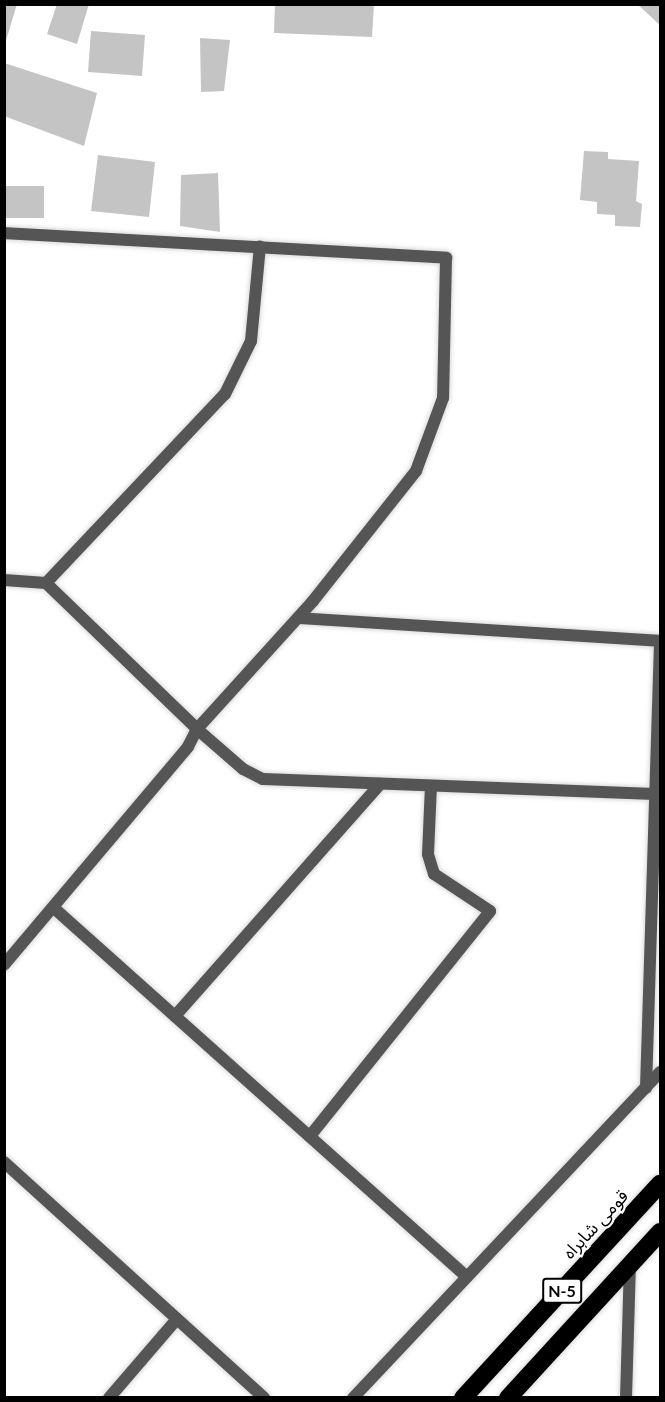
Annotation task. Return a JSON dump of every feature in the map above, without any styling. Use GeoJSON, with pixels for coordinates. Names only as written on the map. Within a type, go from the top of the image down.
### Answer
{"type":"FeatureCollection","features":[{"type":"Feature","properties":{"kind":"highway","name":"قومی شاہراہ"},"geometry":{"type":"LineString","coordinates":[[463,1398],[660,1184]]}},
{"type":"Feature","properties":{"kind":"highway","name":"N-5"},"geometry":{"type":"LineString","coordinates":[[508,1398],[660,1232]]}},
{"type":"Feature","properties":{"kind":"street"},"geometry":{"type":"LineString","coordinates":[[4,233],[446,258],[443,398],[416,471],[298,618],[197,729],[188,747],[55,909],[4,965]]}},
{"type":"Feature","properties":{"kind":"street"},"geometry":{"type":"LineString","coordinates":[[46,583],[225,394],[251,341],[260,246]]}},
{"type":"Feature","properties":{"kind":"street"},"geometry":{"type":"LineString","coordinates":[[4,580],[46,583],[197,729],[243,770],[263,779],[656,794]]}},
{"type":"Feature","properties":{"kind":"street"},"geometry":{"type":"LineString","coordinates":[[298,618],[660,641]]}},
{"type":"Feature","properties":{"kind":"street"},"geometry":{"type":"LineString","coordinates":[[646,1088],[660,646]]}},
{"type":"Feature","properties":{"kind":"street"},"geometry":{"type":"LineString","coordinates":[[175,1016],[380,784]]}},
{"type":"Feature","properties":{"kind":"street"},"geometry":{"type":"LineString","coordinates":[[310,1136],[490,911],[434,874],[428,854],[431,786]]}},
{"type":"Feature","properties":{"kind":"street"},"geometry":{"type":"LineString","coordinates":[[55,909],[467,1277]]}},
{"type":"Feature","properties":{"kind":"street"},"geometry":{"type":"LineString","coordinates":[[353,1398],[660,1072]]}},
{"type":"Feature","properties":{"kind":"street"},"geometry":{"type":"LineString","coordinates":[[4,1162],[264,1398]]}},
{"type":"Feature","properties":{"kind":"street"},"geometry":{"type":"LineString","coordinates":[[626,1398],[630,1266]]}},
{"type":"Feature","properties":{"kind":"street"},"geometry":{"type":"LineString","coordinates":[[109,1398],[177,1319]]}},
{"type":"Feature","properties":{"kind":"building"},"geometry":{"type":"Polygon","coordinates":[[[4,4],[17,4],[5,44],[4,44],[4,4]]]}},
{"type":"Feature","properties":{"kind":"building"},"geometry":{"type":"Polygon","coordinates":[[[57,4],[89,4],[77,44],[47,34],[57,4]]]}},
{"type":"Feature","properties":{"kind":"building"},"geometry":{"type":"Polygon","coordinates":[[[275,4],[374,4],[372,37],[274,33],[275,4]]]}},
{"type":"Feature","properties":{"kind":"building"},"geometry":{"type":"Polygon","coordinates":[[[637,4],[660,4],[660,25],[637,4]]]}},
{"type":"Feature","properties":{"kind":"building"},"geometry":{"type":"Polygon","coordinates":[[[91,31],[145,35],[142,76],[88,72],[91,31]]]}},
{"type":"Feature","properties":{"kind":"building"},"geometry":{"type":"Polygon","coordinates":[[[200,38],[230,40],[224,91],[201,92],[200,38]]]}},
{"type":"Feature","properties":{"kind":"building"},"geometry":{"type":"Polygon","coordinates":[[[4,63],[97,93],[84,146],[4,116],[4,63]]]}},
{"type":"Feature","properties":{"kind":"building"},"geometry":{"type":"Polygon","coordinates":[[[584,151],[608,152],[608,159],[639,161],[636,201],[642,204],[640,227],[615,226],[615,215],[597,214],[597,202],[580,200],[584,151]]]}},
{"type":"Feature","properties":{"kind":"building"},"geometry":{"type":"Polygon","coordinates":[[[98,155],[155,162],[149,217],[91,211],[98,155]]]}},
{"type":"Feature","properties":{"kind":"building"},"geometry":{"type":"Polygon","coordinates":[[[218,173],[220,232],[180,226],[181,175],[218,173]]]}},
{"type":"Feature","properties":{"kind":"building"},"geometry":{"type":"Polygon","coordinates":[[[4,186],[44,186],[44,218],[4,218],[4,186]]]}}]}
